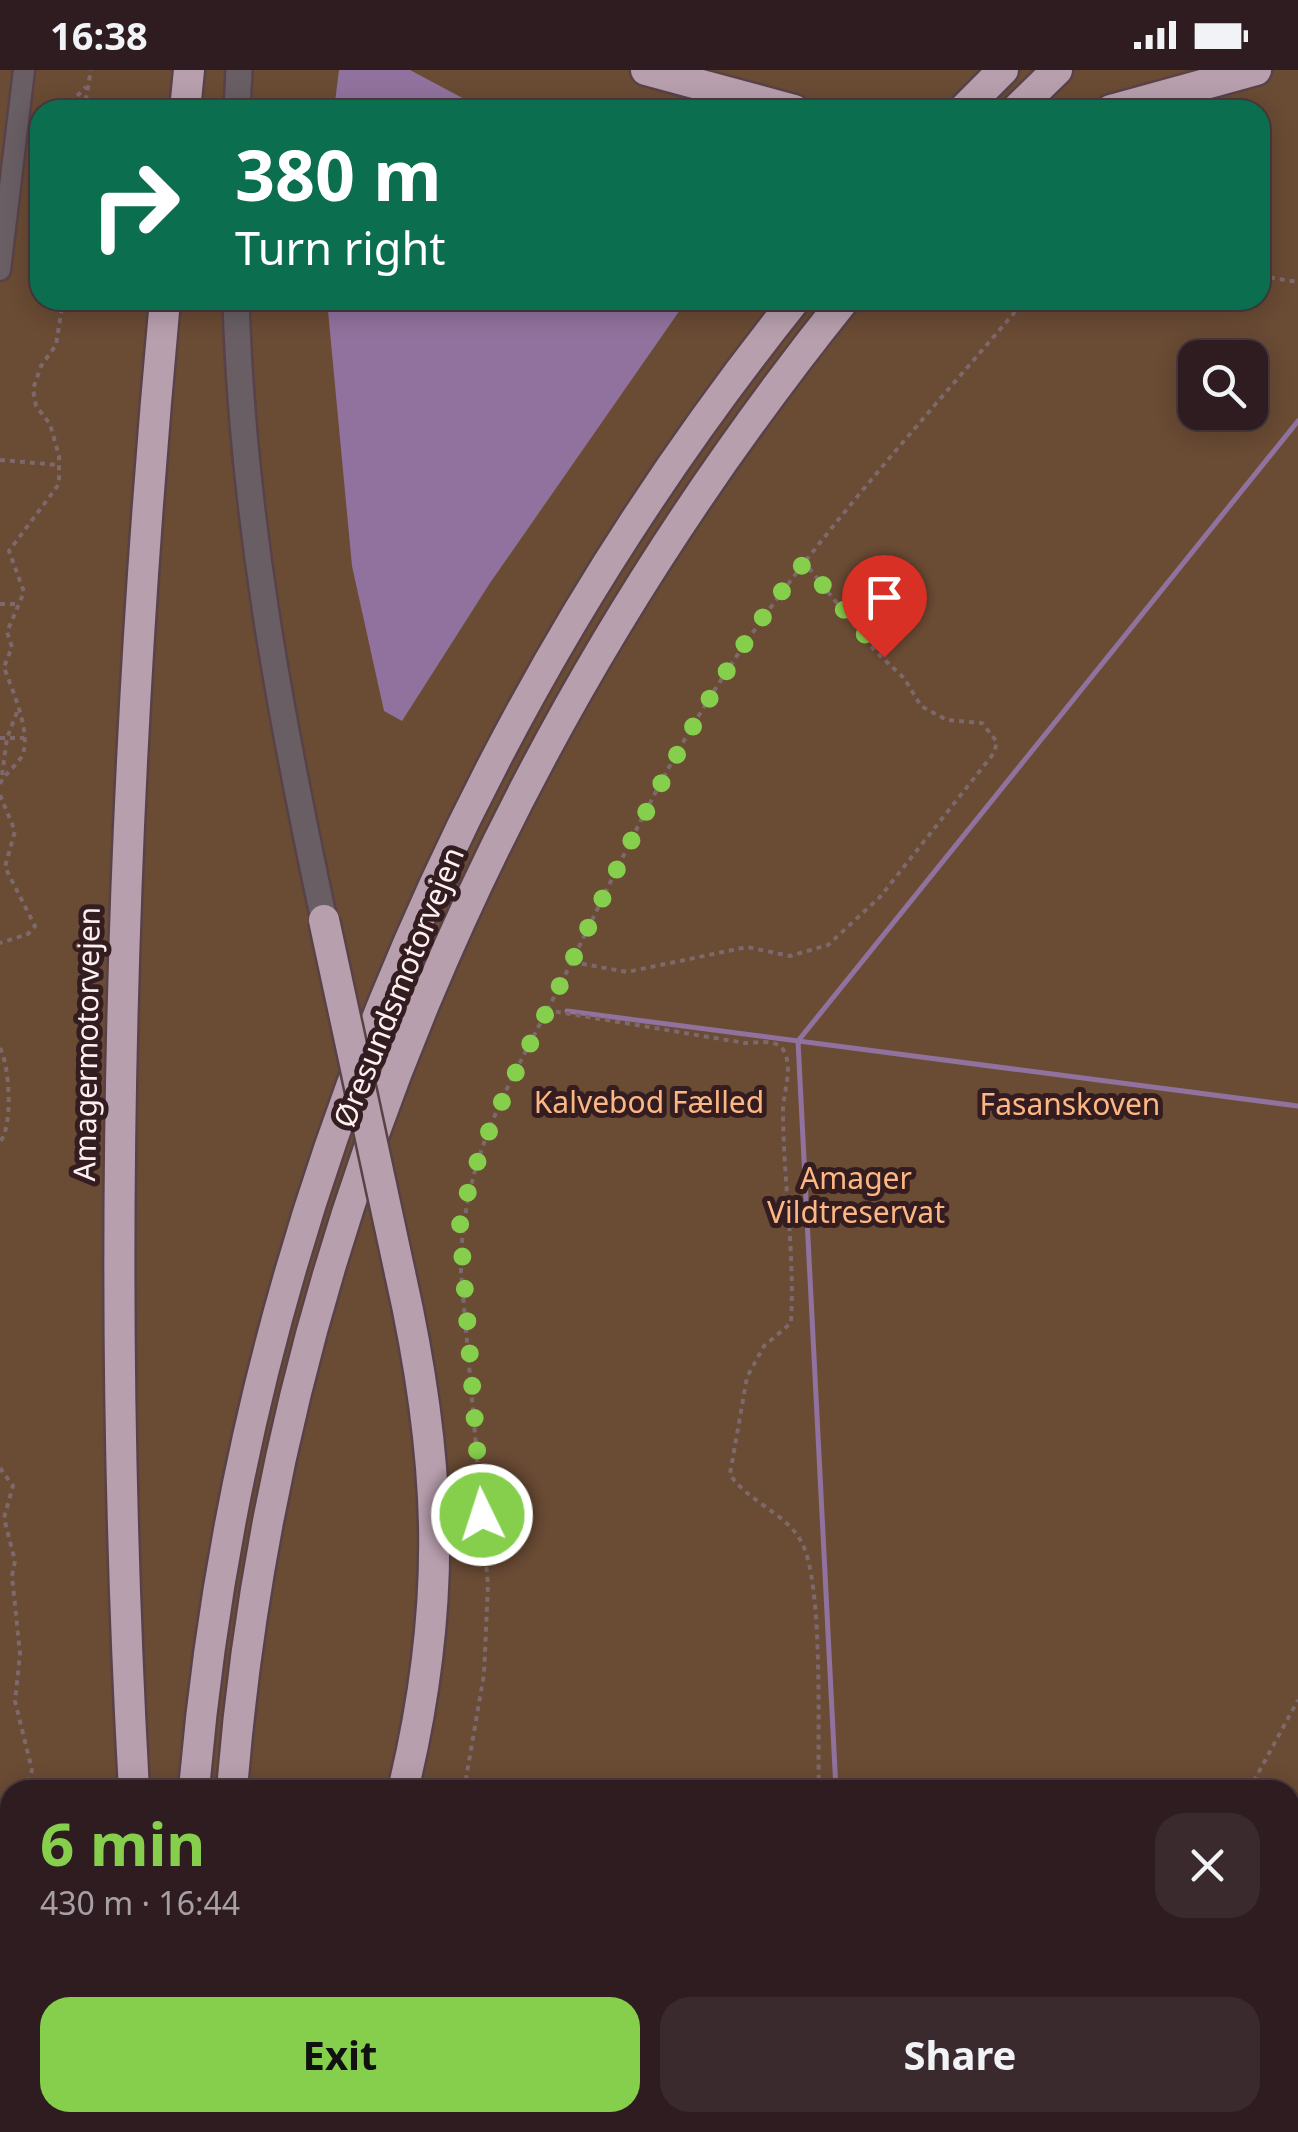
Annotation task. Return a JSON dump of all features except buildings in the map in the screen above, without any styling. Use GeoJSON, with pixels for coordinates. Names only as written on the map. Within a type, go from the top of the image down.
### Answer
{"type":"FeatureCollection","features":[{"type":"Feature","properties":{"kind":"highway"},"geometry":{"type":"LineString","coordinates":[[185,100],[189,70]]}},
{"type":"Feature","properties":{"kind":"highway"},"geometry":{"type":"LineString","coordinates":[[646,70],[757,100]]}},
{"type":"Feature","properties":{"kind":"highway"},"geometry":{"type":"LineString","coordinates":[[974,100],[1003,70]]}},
{"type":"Feature","properties":{"kind":"highway"},"geometry":{"type":"LineString","coordinates":[[1026,100],[1058,70]]}},
{"type":"Feature","properties":{"kind":"highway"},"geometry":{"type":"LineString","coordinates":[[1156,100],[1256,70]]}},
{"type":"Feature","properties":{"kind":"highway","name":"Amagermotorvejen"},"geometry":{"type":"LineString","coordinates":[[134,1780],[120,1437],[119,1042],[133,698],[164,310]]}},
{"type":"Feature","properties":{"kind":"highway","name":"Øresundsmotorvejen"},"geometry":{"type":"LineString","coordinates":[[195,1780],[217,1600],[266,1359],[311,1201],[396,970],[463,820],[581,606],[679,454],[787,310]]}},
{"type":"Feature","properties":{"kind":"highway","name":"Øresundsmotorvejen"},"geometry":{"type":"LineString","coordinates":[[233,1780],[253,1614],[303,1368],[375,1129],[436,972],[528,777],[628,602],[734,442],[836,310]]}},
{"type":"Feature","properties":{"kind":"highway"},"geometry":{"type":"LineString","coordinates":[[324,920],[428,1419],[437,1528],[430,1652],[404,1780]]}},
{"type":"Feature","properties":{"kind":"street"},"geometry":{"type":"LineString","coordinates":[[0,270],[24,70]]}},
{"type":"Feature","properties":{"kind":"street"},"geometry":{"type":"LineString","coordinates":[[238,100],[239,70]]}},
{"type":"Feature","properties":{"kind":"street"},"geometry":{"type":"LineString","coordinates":[[236,310],[243,443],[262,606],[324,920]]}},
{"type":"Feature","properties":{"kind":"path"},"geometry":{"type":"LineString","coordinates":[[85,100],[91,70]]}},
{"type":"Feature","properties":{"kind":"path"},"geometry":{"type":"LineString","coordinates":[[73,100],[86,88]]}},
{"type":"Feature","properties":{"kind":"path"},"geometry":{"type":"LineString","coordinates":[[1270,278],[1298,282]]}},
{"type":"Feature","properties":{"kind":"path"},"geometry":{"type":"LineString","coordinates":[[1,782],[22,757],[24,738],[18,696],[4,667],[12,648],[7,632],[20,604],[23,586],[12,568],[9,550],[34,513],[56,494],[59,465],[50,424],[36,406],[33,389],[41,366],[56,345],[61,310]]}},
{"type":"Feature","properties":{"kind":"path"},"geometry":{"type":"LineString","coordinates":[[466,1780],[484,1674],[488,1585],[460,1225],[469,1180],[491,1124],[621,854],[709,698],[804,563],[1016,310]]}},
{"type":"Feature","properties":{"kind":"path"},"geometry":{"type":"LineString","coordinates":[[0,460],[59,465]]}},
{"type":"Feature","properties":{"kind":"path"},"geometry":{"type":"LineString","coordinates":[[572,962],[628,972],[748,947],[790,956],[828,945],[880,897],[994,753],[997,742],[982,723],[946,720],[921,706],[904,678],[804,563]]}},
{"type":"Feature","properties":{"kind":"path"},"geometry":{"type":"LineString","coordinates":[[0,604],[20,604]]}},
{"type":"Feature","properties":{"kind":"path"},"geometry":{"type":"LineString","coordinates":[[1,782],[3,738],[18,710]]}},
{"type":"Feature","properties":{"kind":"path"},"geometry":{"type":"LineString","coordinates":[[3,738],[24,738]]}},
{"type":"Feature","properties":{"kind":"path"},"geometry":{"type":"LineString","coordinates":[[0,795],[15,832],[4,867],[35,926],[28,934],[0,943]]}},
{"type":"Feature","properties":{"kind":"path"},"geometry":{"type":"LineString","coordinates":[[546,1010],[745,1044],[772,1042],[781,1046],[786,1058],[783,1133],[794,1281],[791,1323],[764,1346],[747,1377],[730,1474],[791,1529],[808,1559],[819,1708],[819,1780]]}},
{"type":"Feature","properties":{"kind":"path"},"geometry":{"type":"LineString","coordinates":[[0,1048],[8,1073],[7,1132],[0,1142]]}},
{"type":"Feature","properties":{"kind":"path"},"geometry":{"type":"LineString","coordinates":[[0,1468],[12,1486],[4,1518],[15,1561],[12,1576],[20,1654],[15,1701],[32,1770],[29,1780]]}},
{"type":"Feature","properties":{"kind":"path"},"geometry":{"type":"LineString","coordinates":[[1254,1780],[1298,1700]]}},
{"type":"Feature","properties":{"kind":"green space","name":"Kalvebod Fælled"},"geometry":{"type":"Polygon","coordinates":[[[0,70],[1298,70],[1298,1780],[0,1780],[0,70]]]}},
{"type":"Feature","properties":{"kind":"shaded area"},"geometry":{"type":"Polygon","coordinates":[[[339,70],[410,70],[466,100],[335,100],[339,70]]]}},
{"type":"Feature","properties":{"kind":"shaded area"},"geometry":{"type":"Polygon","coordinates":[[[328,310],[680,310],[490,583],[402,721],[384,711],[352,566],[328,310]]]}},
{"type":"Feature","properties":{"kind":"waterway"},"geometry":{"type":"LineString","coordinates":[[835,1780],[798,1041],[1298,421]]}},
{"type":"Feature","properties":{"kind":"waterway"},"geometry":{"type":"LineString","coordinates":[[567,1011],[1298,1106]]}},
{"type":"Feature","properties":{"kind":"route"},"geometry":{"type":"LineString","coordinates":[[482,1515],[460,1225],[469,1180],[491,1124],[621,854],[709,698],[804,563],[884,657]]}},
{"type":"Feature","properties":{"kind":"park label","name":"Fasanskoven"},"geometry":{"type":"Point","coordinates":[1070,1103]}},
{"type":"Feature","properties":{"kind":"park label","name":"Amager Vildtreservat"},"geometry":{"type":"Point","coordinates":[856,1194]}}]}
